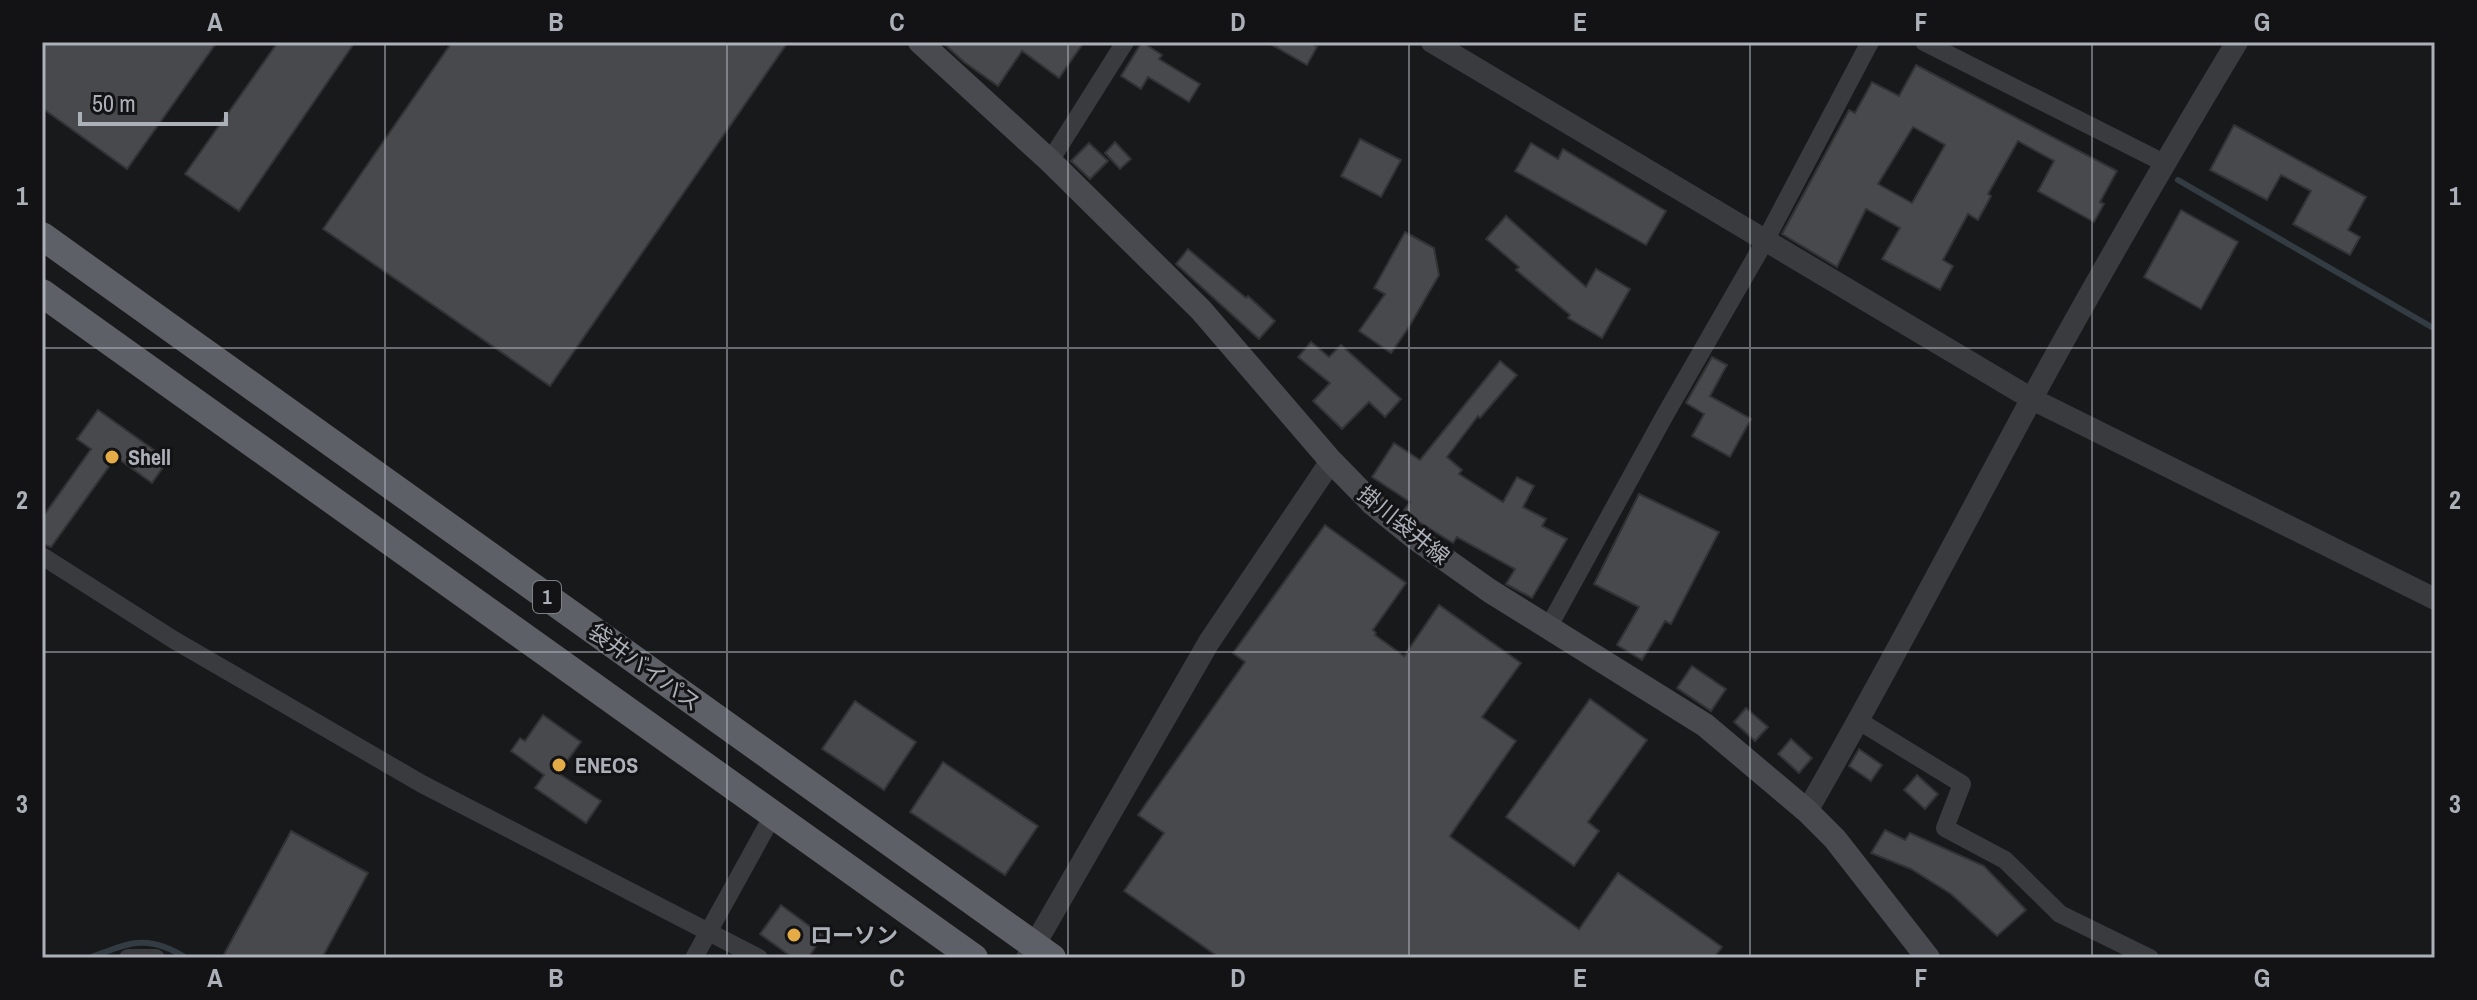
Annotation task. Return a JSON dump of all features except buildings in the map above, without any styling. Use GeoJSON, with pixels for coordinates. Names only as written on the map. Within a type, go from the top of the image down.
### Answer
{"type":"FeatureCollection","features":[{"type":"Feature","properties":{"kind":"highway","name":"袋井バイパス"},"geometry":{"type":"LineString","coordinates":[[42,236],[1037,954]]}},
{"type":"Feature","properties":{"kind":"highway","name":"袋井バイパス"},"geometry":{"type":"LineString","coordinates":[[42,293],[974,958]]}},
{"type":"Feature","properties":{"kind":"main road","name":"掛川袋井線"},"geometry":{"type":"LineString","coordinates":[[920,42],[1050,161],[1201,310],[1331,461],[1373,504],[1415,538],[1548,628],[1705,725],[1807,811],[1835,839],[1928,958]]}},
{"type":"Feature","properties":{"kind":"street"},"geometry":{"type":"LineString","coordinates":[[1050,161],[1125,42]]}},
{"type":"Feature","properties":{"kind":"street"},"geometry":{"type":"LineString","coordinates":[[1432,42],[2032,399],[2435,599]]}},
{"type":"Feature","properties":{"kind":"street"},"geometry":{"type":"LineString","coordinates":[[1548,628],[1765,241],[1870,42]]}},
{"type":"Feature","properties":{"kind":"street"},"geometry":{"type":"LineString","coordinates":[[1924,42],[2164,163]]}},
{"type":"Feature","properties":{"kind":"street"},"geometry":{"type":"LineString","coordinates":[[1807,811],[1859,721],[2032,399],[2164,163],[2237,42]]}},
{"type":"Feature","properties":{"kind":"street"},"geometry":{"type":"LineString","coordinates":[[1037,954],[1209,642],[1331,461]]}},
{"type":"Feature","properties":{"kind":"street"},"geometry":{"type":"LineString","coordinates":[[42,556],[174,640],[422,784],[759,958]]}},
{"type":"Feature","properties":{"kind":"street"},"geometry":{"type":"LineString","coordinates":[[1859,721],[1962,784],[1945,828],[2005,860],[2060,914],[2150,958]]}},
{"type":"Feature","properties":{"kind":"street"},"geometry":{"type":"LineString","coordinates":[[694,958],[773,815]]}},
{"type":"Feature","properties":{"kind":"street"},"geometry":{"type":"LineString","coordinates":[[128,958],[156,958]]}},
{"type":"Feature","properties":{"kind":"waterway"},"geometry":{"type":"LineString","coordinates":[[2178,180],[2435,329]]}},
{"type":"Feature","properties":{"kind":"waterway"},"geometry":{"type":"LineString","coordinates":[[89,958],[138,943],[160,945],[186,958]]}},
{"type":"Feature","properties":{"kind":"place","name":"Shell"},"geometry":{"type":"Point","coordinates":[112,457]}},
{"type":"Feature","properties":{"kind":"place","name":"ENEOS"},"geometry":{"type":"Point","coordinates":[559,765]}},
{"type":"Feature","properties":{"kind":"place","name":"ローソン"},"geometry":{"type":"Point","coordinates":[794,935]}}]}
